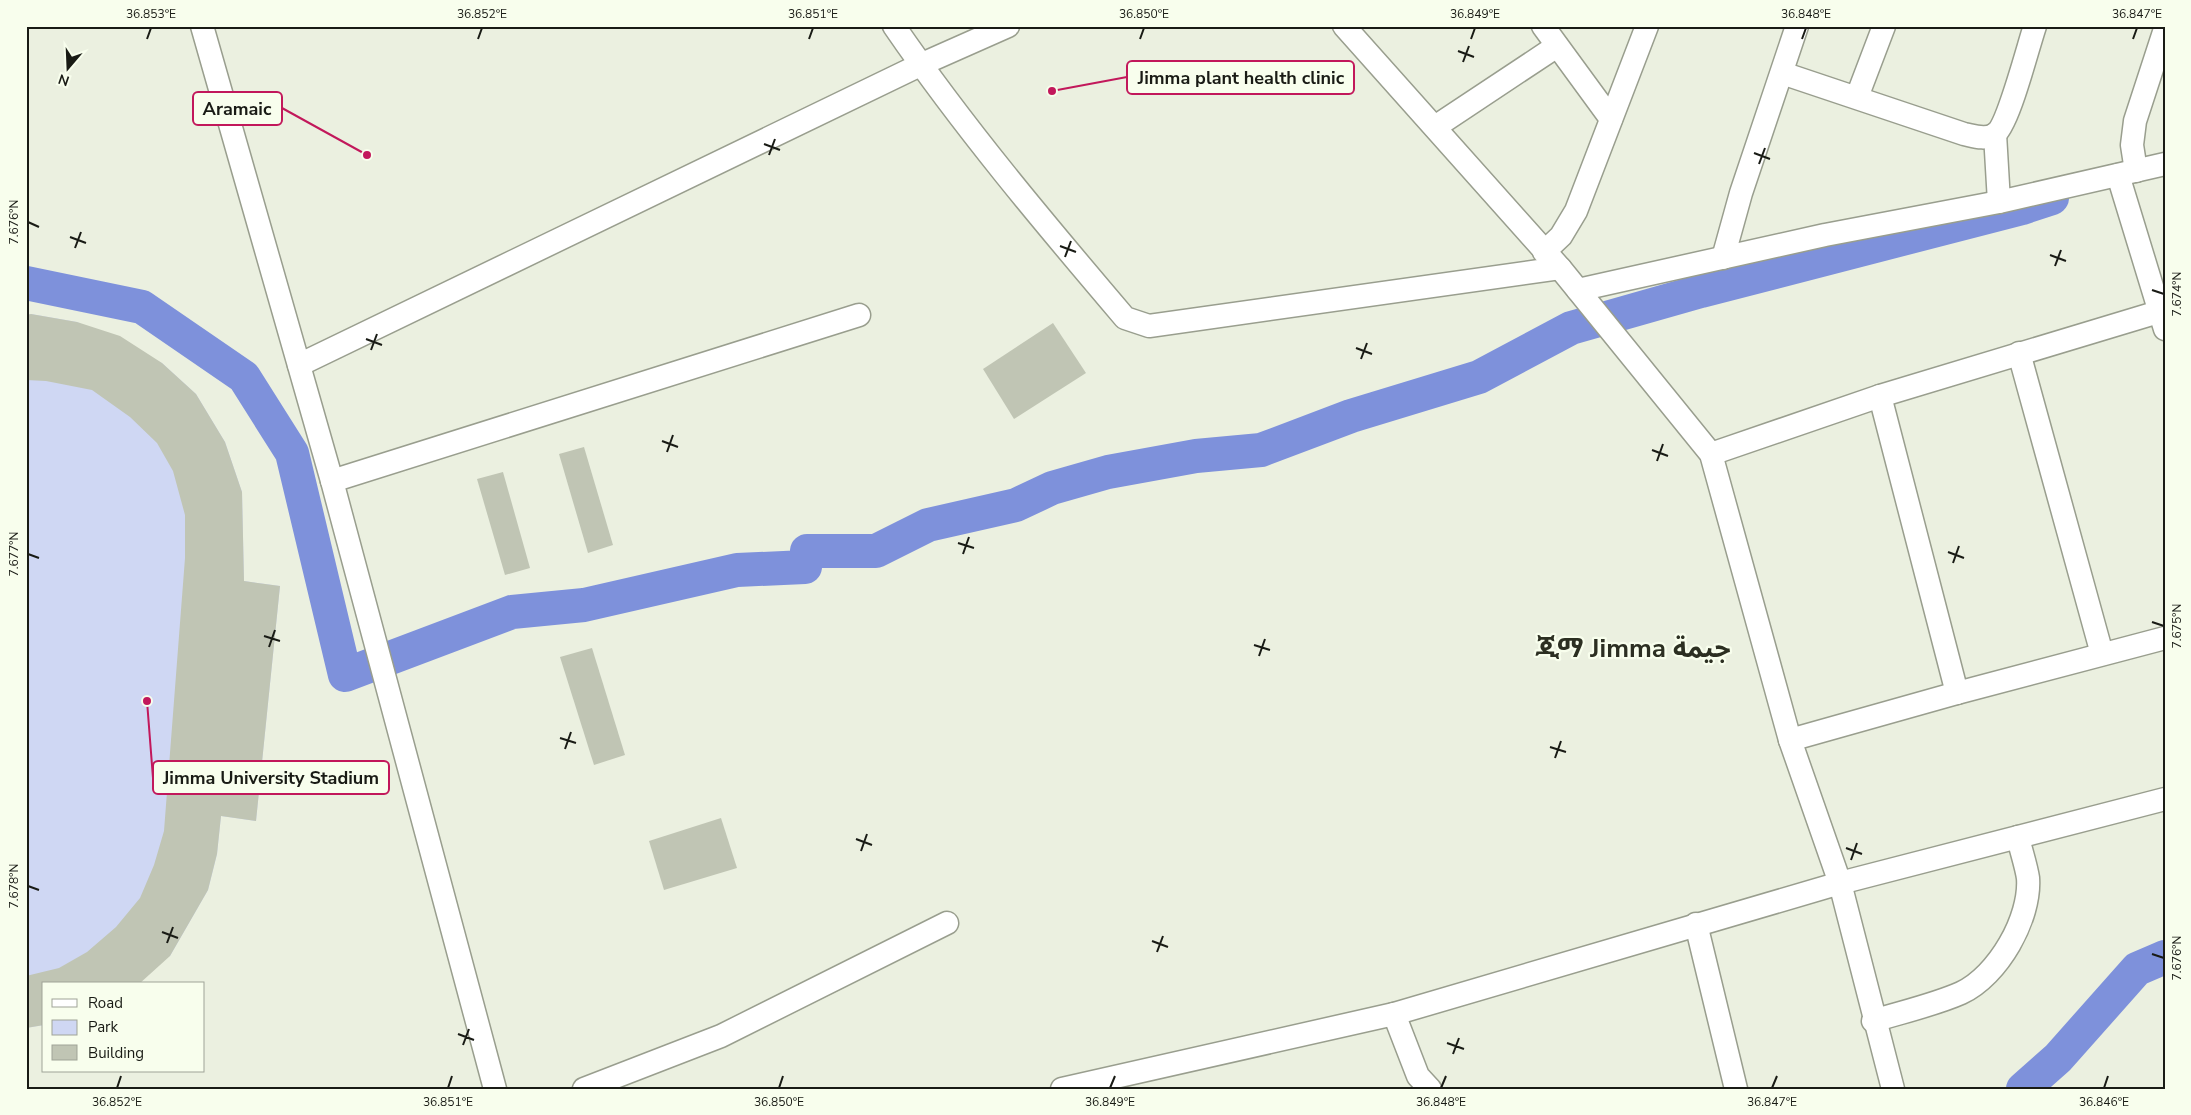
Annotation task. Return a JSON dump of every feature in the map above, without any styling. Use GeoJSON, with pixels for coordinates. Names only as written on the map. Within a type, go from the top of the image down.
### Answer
{"type":"FeatureCollection","features":[{"type":"Feature","properties":{"kind":"street"},"geometry":{"type":"LineString","coordinates":[[202,26],[332,481],[495,1089]]}},
{"type":"Feature","properties":{"kind":"street"},"geometry":{"type":"LineString","coordinates":[[894,26],[920,65],[1057,238],[1125,318],[1137,324],[1149,326],[1560,268]]}},
{"type":"Feature","properties":{"kind":"street"},"geometry":{"type":"LineString","coordinates":[[299,364],[920,65],[1008,26]]}},
{"type":"Feature","properties":{"kind":"street"},"geometry":{"type":"LineString","coordinates":[[1344,26],[1560,268],[1711,454],[1790,740],[1840,883],[1873,1021],[1892,1089]]}},
{"type":"Feature","properties":{"kind":"street"},"geometry":{"type":"LineString","coordinates":[[1543,26],[1611,119]]}},
{"type":"Feature","properties":{"kind":"street"},"geometry":{"type":"LineString","coordinates":[[1544,252],[1561,236],[1576,211],[1646,26]]}},
{"type":"Feature","properties":{"kind":"street"},"geometry":{"type":"LineString","coordinates":[[1723,258],[1741,193],[1797,26]]}},
{"type":"Feature","properties":{"kind":"street"},"geometry":{"type":"LineString","coordinates":[[1857,97],[1884,26]]}},
{"type":"Feature","properties":{"kind":"street"},"geometry":{"type":"LineString","coordinates":[[1782,73],[1964,134],[1983,138],[1995,134],[2005,121],[2034,26]]}},
{"type":"Feature","properties":{"kind":"street"},"geometry":{"type":"LineString","coordinates":[[1711,454],[1880,396],[2019,353],[2163,316],[2127,172],[2135,121],[2165,29]]}},
{"type":"Feature","properties":{"kind":"street"},"geometry":{"type":"LineString","coordinates":[[1435,127],[1557,46]]}},
{"type":"Feature","properties":{"kind":"street"},"geometry":{"type":"LineString","coordinates":[[1995,134],[1999,202]]}},
{"type":"Feature","properties":{"kind":"street"},"geometry":{"type":"LineString","coordinates":[[1585,299],[1723,258],[1825,235],[1999,202],[2165,164]]}},
{"type":"Feature","properties":{"kind":"street"},"geometry":{"type":"LineString","coordinates":[[332,481],[859,315]]}},
{"type":"Feature","properties":{"kind":"street"},"geometry":{"type":"LineString","coordinates":[[2019,353],[2102,654]]}},
{"type":"Feature","properties":{"kind":"street"},"geometry":{"type":"LineString","coordinates":[[1880,396],[1958,692]]}},
{"type":"Feature","properties":{"kind":"street"},"geometry":{"type":"LineString","coordinates":[[1790,740],[1958,692],[2165,638]]}},
{"type":"Feature","properties":{"kind":"street"},"geometry":{"type":"LineString","coordinates":[[1062,1089],[1394,1014],[1840,883],[2165,799]]}},
{"type":"Feature","properties":{"kind":"street"},"geometry":{"type":"LineString","coordinates":[[1873,1021],[1961,993],[1976,984],[1997,961],[2020,927],[2027,902],[2028,878],[2018,837]]}},
{"type":"Feature","properties":{"kind":"street"},"geometry":{"type":"LineString","coordinates":[[584,1089],[720,1036],[947,923]]}},
{"type":"Feature","properties":{"kind":"street"},"geometry":{"type":"LineString","coordinates":[[1696,924],[1736,1089]]}},
{"type":"Feature","properties":{"kind":"street"},"geometry":{"type":"LineString","coordinates":[[1394,1014],[1414,1069],[1430,1089]]}},
{"type":"Feature","properties":{"kind":"green space"},"geometry":{"type":"Polygon","coordinates":[[[31,314],[77,322],[162,363],[196,394],[225,442],[242,492],[244,581],[280,586],[256,821],[221,816],[217,854],[208,890],[170,956],[53,982],[42,982],[42,1025],[26,1028],[26,315],[31,314]]]}},
{"type":"Feature","properties":{"kind":"building"},"geometry":{"type":"Polygon","coordinates":[[[31,314],[77,322],[120,336],[162,363],[196,394],[225,442],[242,492],[244,581],[280,586],[256,821],[221,816],[217,854],[208,890],[170,956],[141,982],[42,982],[42,1025],[26,1028],[26,976],[59,968],[87,952],[116,927],[140,898],[154,865],[164,831],[185,558],[185,515],[173,471],[157,443],[130,417],[92,390],[46,381],[26,380],[26,315],[31,314]]]}},
{"type":"Feature","properties":{"kind":"building"},"geometry":{"type":"Polygon","coordinates":[[[1053,323],[1086,373],[1014,419],[983,369],[1053,323]]]}},
{"type":"Feature","properties":{"kind":"building"},"geometry":{"type":"Polygon","coordinates":[[[584,447],[613,545],[588,553],[559,454],[584,447]]]}},
{"type":"Feature","properties":{"kind":"building"},"geometry":{"type":"Polygon","coordinates":[[[503,472],[530,568],[505,575],[477,479],[503,472]]]}},
{"type":"Feature","properties":{"kind":"building"},"geometry":{"type":"Polygon","coordinates":[[[592,648],[625,755],[594,765],[560,657],[592,648]]]}},
{"type":"Feature","properties":{"kind":"building"},"geometry":{"type":"Polygon","coordinates":[[[721,818],[737,868],[664,890],[649,841],[721,818]]]}},
{"type":"Feature","properties":{"kind":"waterway"},"geometry":{"type":"LineString","coordinates":[[26,283],[142,307],[244,377],[292,453],[345,675],[512,612],[584,605],[737,570],[805,567],[807,551],[876,551],[928,525],[1016,505],[1052,488],[1108,472],[1196,456],[1261,450],[1351,416],[1479,377],[1571,328],[1701,291],[2022,208],[2052,198]]}},
{"type":"Feature","properties":{"kind":"waterway"},"geometry":{"type":"LineString","coordinates":[[2023,1089],[2058,1058],[2137,969],[2165,957]]}},
{"type":"Feature","properties":{"kind":"place","name":"Jimma plant health clinic"},"geometry":{"type":"Point","coordinates":[1052,91]}},
{"type":"Feature","properties":{"kind":"place","name":"Aramaic"},"geometry":{"type":"Point","coordinates":[367,155]}},
{"type":"Feature","properties":{"kind":"place","name":"Jimma University Stadium"},"geometry":{"type":"Point","coordinates":[147,701]}},
{"type":"Feature","properties":{"kind":"district","name":"ጂማ Jimma جيمة"},"geometry":{"type":"Point","coordinates":[1633,648]}}]}
